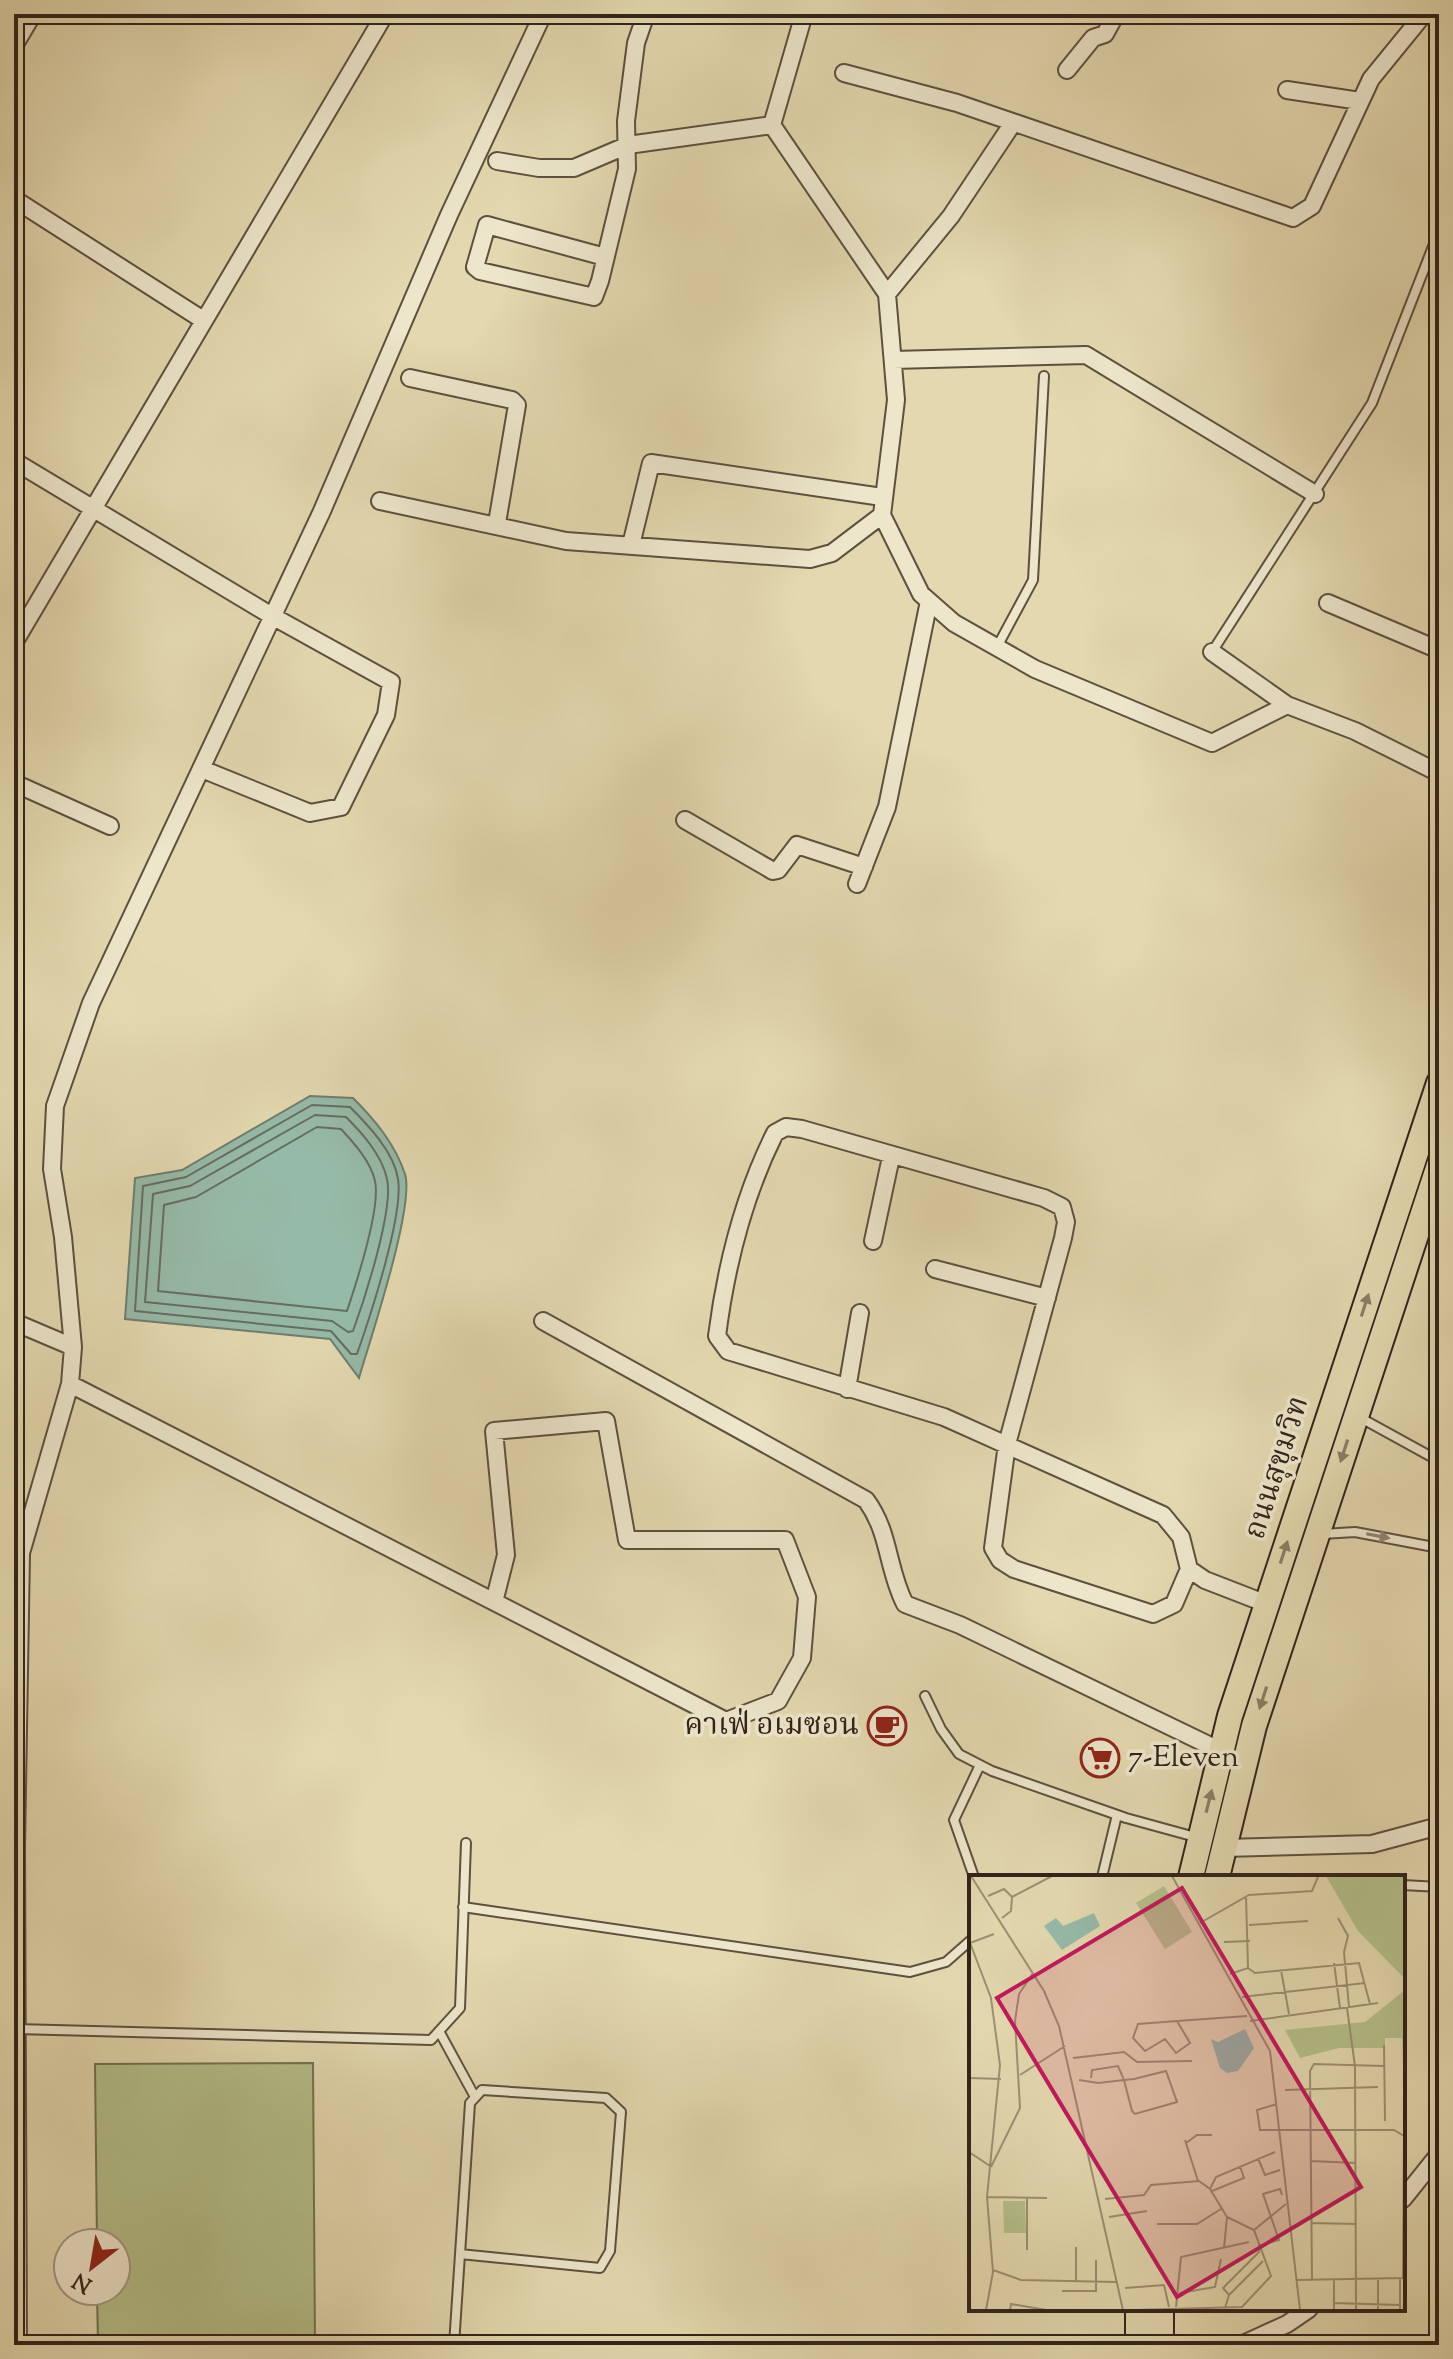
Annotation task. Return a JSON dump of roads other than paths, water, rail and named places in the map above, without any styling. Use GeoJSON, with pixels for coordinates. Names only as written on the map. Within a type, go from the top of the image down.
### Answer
{"type":"FeatureCollection","features":[{"type":"Feature","properties":{"kind":"main road","name":"ถนนสุขุมวิท"},"geometry":{"type":"LineString","coordinates":[[1191,1875],[1221,1751],[1439,1083]]}},
{"type":"Feature","properties":{"kind":"main road","name":"ถนนสุขุมวิท"},"geometry":{"type":"LineString","coordinates":[[1217,1875],[1254,1726],[1439,1165]]}},
{"type":"Feature","properties":{"kind":"main road"},"geometry":{"type":"LineString","coordinates":[[1138,2311],[1138,2345]]}},
{"type":"Feature","properties":{"kind":"main road"},"geometry":{"type":"LineString","coordinates":[[1161,2311],[1161,2345]]}},
{"type":"Feature","properties":{"kind":"street"},"geometry":{"type":"LineString","coordinates":[[14,46],[33,14]]}},
{"type":"Feature","properties":{"kind":"street"},"geometry":{"type":"LineString","coordinates":[[15,637],[385,14]]}},
{"type":"Feature","properties":{"kind":"street"},"geometry":{"type":"LineString","coordinates":[[18,2345],[16,1687],[21,1553],[70,1384],[73,1347],[63,1237],[52,1169],[55,1106],[91,1003],[322,511],[449,215],[543,14]]}},
{"type":"Feature","properties":{"kind":"street"},"geometry":{"type":"LineString","coordinates":[[605,257],[487,225],[475,267],[480,271],[590,297],[596,292],[605,257],[627,169],[626,121],[636,43],[646,14]]}},
{"type":"Feature","properties":{"kind":"street"},"geometry":{"type":"LineString","coordinates":[[772,125],[804,14]]}},
{"type":"Feature","properties":{"kind":"street"},"geometry":{"type":"LineString","coordinates":[[1067,70],[1093,38],[1105,34],[1116,14]]}},
{"type":"Feature","properties":{"kind":"street"},"geometry":{"type":"LineString","coordinates":[[844,73],[957,103],[1293,218],[1312,206],[1371,79],[1424,14]]}},
{"type":"Feature","properties":{"kind":"street"},"geometry":{"type":"LineString","coordinates":[[1287,90],[1360,101]]}},
{"type":"Feature","properties":{"kind":"street"},"geometry":{"type":"LineString","coordinates":[[887,294],[951,216],[1013,123]]}},
{"type":"Feature","properties":{"kind":"street"},"geometry":{"type":"LineString","coordinates":[[497,161],[539,168],[574,168],[628,145],[772,125]]}},
{"type":"Feature","properties":{"kind":"street"},"geometry":{"type":"LineString","coordinates":[[772,125],[887,294],[896,400],[882,515],[921,594],[954,623],[1035,669],[1212,743],[1287,705]]}},
{"type":"Feature","properties":{"kind":"street"},"geometry":{"type":"LineString","coordinates":[[14,199],[203,320]]}},
{"type":"Feature","properties":{"kind":"street"},"geometry":{"type":"LineString","coordinates":[[893,360],[1086,355],[1315,494]]}},
{"type":"Feature","properties":{"kind":"street"},"geometry":{"type":"LineString","coordinates":[[410,378],[512,400],[517,405],[497,523]]}},
{"type":"Feature","properties":{"kind":"street"},"geometry":{"type":"LineString","coordinates":[[14,461],[272,616],[391,682],[386,715],[341,807],[310,813],[202,769]]}},
{"type":"Feature","properties":{"kind":"street"},"geometry":{"type":"LineString","coordinates":[[631,545],[651,463],[882,497]]}},
{"type":"Feature","properties":{"kind":"street"},"geometry":{"type":"LineString","coordinates":[[380,501],[497,523],[534,537],[810,559],[832,553],[882,515]]}},
{"type":"Feature","properties":{"kind":"street"},"geometry":{"type":"LineString","coordinates":[[857,884],[887,807],[929,601]]}},
{"type":"Feature","properties":{"kind":"street"},"geometry":{"type":"LineString","coordinates":[[1328,603],[1439,650]]}},
{"type":"Feature","properties":{"kind":"street"},"geometry":{"type":"LineString","coordinates":[[1212,652],[1287,705],[1355,731],[1439,773]]}},
{"type":"Feature","properties":{"kind":"street"},"geometry":{"type":"LineString","coordinates":[[14,783],[110,826]]}},
{"type":"Feature","properties":{"kind":"street"},"geometry":{"type":"LineString","coordinates":[[685,820],[773,871],[778,870],[797,845],[864,867]]}},
{"type":"Feature","properties":{"kind":"street"},"geometry":{"type":"LineString","coordinates":[[1047,1298],[1007,1444],[992,1534],[993,1548],[1000,1560],[1014,1569],[1153,1614],[1174,1604],[1189,1569],[1181,1537],[1163,1515],[1007,1444],[944,1417],[728,1351],[717,1336],[739,1222],[775,1133],[786,1127],[1044,1198],[1062,1207],[1066,1222],[1047,1298]]}},
{"type":"Feature","properties":{"kind":"street"},"geometry":{"type":"LineString","coordinates":[[873,1241],[891,1157]]}},
{"type":"Feature","properties":{"kind":"street"},"geometry":{"type":"LineString","coordinates":[[935,1269],[1047,1298]]}},
{"type":"Feature","properties":{"kind":"street"},"geometry":{"type":"LineString","coordinates":[[847,1389],[860,1313]]}},
{"type":"Feature","properties":{"kind":"street"},"geometry":{"type":"LineString","coordinates":[[543,1321],[866,1500],[881,1520],[895,1585],[905,1604],[960,1625],[1221,1751]]}},
{"type":"Feature","properties":{"kind":"street"},"geometry":{"type":"LineString","coordinates":[[14,1322],[73,1347]]}},
{"type":"Feature","properties":{"kind":"street"},"geometry":{"type":"LineString","coordinates":[[70,1384],[494,1602],[726,1721],[778,1701],[802,1658],[807,1597],[785,1540],[627,1540],[606,1421],[494,1431],[506,1555],[494,1602]]}},
{"type":"Feature","properties":{"kind":"street"},"geometry":{"type":"LineString","coordinates":[[14,1507],[32,1515]]}},
{"type":"Feature","properties":{"kind":"street"},"geometry":{"type":"LineString","coordinates":[[1189,1569],[1205,1580],[1267,1604]]}},
{"type":"Feature","properties":{"kind":"street"},"geometry":{"type":"LineString","coordinates":[[1224,1848],[1372,1844],[1439,1826]]}},
{"type":"Feature","properties":{"kind":"street"},"geometry":{"type":"LineString","coordinates":[[1405,2197],[1436,2165]]}},
{"type":"Feature","properties":{"kind":"street"},"geometry":{"type":"LineString","coordinates":[[1241,2345],[1287,2324],[1306,2311]]}},
{"type":"Feature","properties":{"kind":"lane"},"geometry":{"type":"LineString","coordinates":[[1212,652],[1372,403],[1439,231]]}},
{"type":"Feature","properties":{"kind":"lane"},"geometry":{"type":"LineString","coordinates":[[997,647],[1033,580],[1044,376]]}},
{"type":"Feature","properties":{"kind":"lane"},"geometry":{"type":"LineString","coordinates":[[1356,1415],[1439,1461]]}},
{"type":"Feature","properties":{"kind":"lane"},"geometry":{"type":"LineString","coordinates":[[1317,1534],[1355,1532],[1439,1548]]}},
{"type":"Feature","properties":{"kind":"lane"},"geometry":{"type":"LineString","coordinates":[[925,1696],[941,1729],[959,1754],[980,1765],[1117,1815],[1200,1838]]}},
{"type":"Feature","properties":{"kind":"lane"},"geometry":{"type":"LineString","coordinates":[[973,1875],[954,1820],[980,1765]]}},
{"type":"Feature","properties":{"kind":"lane"},"geometry":{"type":"LineString","coordinates":[[1102,1875],[1117,1815]]}},
{"type":"Feature","properties":{"kind":"lane"},"geometry":{"type":"LineString","coordinates":[[16,2029],[431,2040],[460,2008],[466,1843]]}},
{"type":"Feature","properties":{"kind":"lane"},"geometry":{"type":"LineString","coordinates":[[1405,1885],[1439,1887]]}},
{"type":"Feature","properties":{"kind":"lane"},"geometry":{"type":"LineString","coordinates":[[463,1907],[910,1972],[946,1962],[969,1942]]}},
{"type":"Feature","properties":{"kind":"lane"},"geometry":{"type":"LineString","coordinates":[[439,2031],[475,2097]]}},
{"type":"Feature","properties":{"kind":"lane"},"geometry":{"type":"LineString","coordinates":[[454,2345],[460,2254],[470,2103],[482,2090],[606,2098],[621,2112],[610,2251],[600,2268],[460,2254]]}},
{"type":"Feature","properties":{"kind":"water"},"geometry":{"type":"Polygon","coordinates":[[[310,1096],[353,1098],[384,1133],[405,1174],[404,1214],[398,1243],[359,1378],[330,1339],[125,1319],[135,1178],[182,1170],[310,1096]]]}},
{"type":"Feature","properties":{"kind":"place","name":"คาเฟ่ อเมซอน"},"geometry":{"type":"Point","coordinates":[887,1726]}},
{"type":"Feature","properties":{"kind":"place","name":"7-Eleven"},"geometry":{"type":"Point","coordinates":[1100,1758]}}]}
